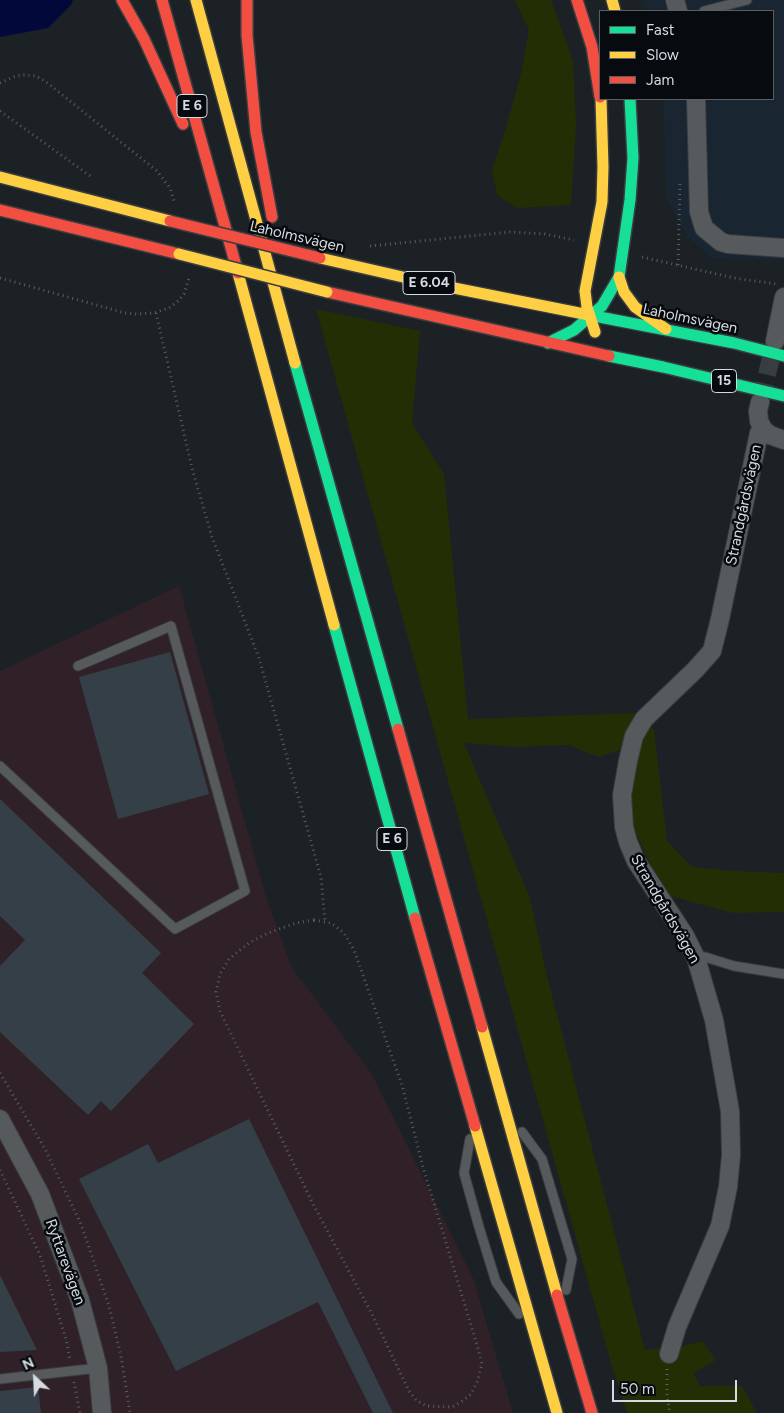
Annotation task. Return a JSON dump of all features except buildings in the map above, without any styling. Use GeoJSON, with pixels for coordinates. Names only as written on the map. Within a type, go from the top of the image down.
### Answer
{"type":"FeatureCollection","features":[{"type":"Feature","properties":{"kind":"main road"},"geometry":{"type":"LineString","coordinates":[[122,0],[144,39],[221,212]]}},
{"type":"Feature","properties":{"kind":"main road","name":"E 6"},"geometry":{"type":"LineString","coordinates":[[162,0],[375,777],[557,1413]]}},
{"type":"Feature","properties":{"kind":"main road","name":"E 6"},"geometry":{"type":"LineString","coordinates":[[196,0],[322,460],[592,1413]]}},
{"type":"Feature","properties":{"kind":"main road"},"geometry":{"type":"LineString","coordinates":[[247,0],[256,132],[292,297]]}},
{"type":"Feature","properties":{"kind":"main road"},"geometry":{"type":"LineString","coordinates":[[578,0],[592,47],[599,92]]}},
{"type":"Feature","properties":{"kind":"main road"},"geometry":{"type":"LineString","coordinates":[[600,100],[603,167],[602,202],[585,291],[595,332],[609,356]]}},
{"type":"Feature","properties":{"kind":"main road"},"geometry":{"type":"LineString","coordinates":[[548,343],[574,330],[602,306],[619,277],[630,200],[633,158],[630,100]]}},
{"type":"Feature","properties":{"kind":"main road","name":"Laholmsvägen"},"geometry":{"type":"LineString","coordinates":[[0,177],[170,221],[429,283],[590,315],[780,348]]}},
{"type":"Feature","properties":{"kind":"main road","name":"E 6.04"},"geometry":{"type":"LineString","coordinates":[[0,210],[327,292],[609,356]]}},
{"type":"Feature","properties":{"kind":"main road"},"geometry":{"type":"LineString","coordinates":[[574,283],[589,266]]}},
{"type":"Feature","properties":{"kind":"main road"},"geometry":{"type":"LineString","coordinates":[[619,277],[624,292],[635,307],[666,329]]}},
{"type":"Feature","properties":{"kind":"main road"},"geometry":{"type":"LineString","coordinates":[[538,304],[554,296]]}},
{"type":"Feature","properties":{"kind":"main road","name":"15"},"geometry":{"type":"LineString","coordinates":[[609,356],[784,396]]}},
{"type":"Feature","properties":{"kind":"main road"},"geometry":{"type":"LineString","coordinates":[[322,460],[326,427]]}},
{"type":"Feature","properties":{"kind":"street"},"geometry":{"type":"LineString","coordinates":[[696,100],[699,212],[704,228],[721,242],[728,244],[784,248]]}},
{"type":"Feature","properties":{"kind":"street"},"geometry":{"type":"LineString","coordinates":[[780,348],[784,297]]}},
{"type":"Feature","properties":{"kind":"street"},"geometry":{"type":"LineString","coordinates":[[760,402],[758,411],[759,421],[763,429],[770,435],[784,440]]}},
{"type":"Feature","properties":{"kind":"street","name":"Strandgårdsvägen"},"geometry":{"type":"LineString","coordinates":[[669,1354],[677,1327],[720,1226],[728,1186],[731,1155],[730,1111],[714,1020],[696,958],[685,936],[636,862],[624,827],[622,795],[634,736],[644,719],[712,651],[759,433],[763,429]]}},
{"type":"Feature","properties":{"kind":"street","name":"Ryttarevägen"},"geometry":{"type":"LineString","coordinates":[[0,1119],[40,1194],[80,1300],[98,1368],[102,1413]]}},
{"type":"Feature","properties":{"kind":"lane"},"geometry":{"type":"LineString","coordinates":[[708,10],[747,0]]}},
{"type":"Feature","properties":{"kind":"lane"},"geometry":{"type":"LineString","coordinates":[[0,766],[176,929],[245,891],[172,626],[78,666]]}},
{"type":"Feature","properties":{"kind":"lane"},"geometry":{"type":"LineString","coordinates":[[696,958],[705,957],[734,966],[784,974]]}},
{"type":"Feature","properties":{"kind":"lane"},"geometry":{"type":"LineString","coordinates":[[506,1110],[542,1159],[572,1259],[562,1310]]}},
{"type":"Feature","properties":{"kind":"lane"},"geometry":{"type":"LineString","coordinates":[[473,1122],[464,1173],[479,1227],[496,1282],[533,1334]]}},
{"type":"Feature","properties":{"kind":"lane"},"geometry":{"type":"LineString","coordinates":[[0,1379],[98,1368]]}},
{"type":"Feature","properties":{"kind":"path"},"geometry":{"type":"LineString","coordinates":[[0,111],[97,180]]}},
{"type":"Feature","properties":{"kind":"path"},"geometry":{"type":"LineString","coordinates":[[678,265],[680,179]]}},
{"type":"Feature","properties":{"kind":"path"},"geometry":{"type":"LineString","coordinates":[[362,247],[510,232],[545,234],[582,242]]}},
{"type":"Feature","properties":{"kind":"path"},"geometry":{"type":"LineString","coordinates":[[636,256],[734,278],[784,285]]}},
{"type":"Feature","properties":{"kind":"path"},"geometry":{"type":"LineString","coordinates":[[156,313],[193,472],[212,537],[259,658],[321,877],[325,922]]}},
{"type":"Feature","properties":{"kind":"path"},"geometry":{"type":"LineString","coordinates":[[314,920],[325,922],[331,923],[344,933],[354,950],[402,1085],[423,1167],[482,1364],[477,1382],[471,1394],[462,1402],[452,1407],[426,1406],[416,1400],[409,1391],[373,1316],[313,1204],[220,1012],[216,992],[220,974],[229,959],[249,943],[268,933],[296,923],[314,920]]}},
{"type":"Feature","properties":{"kind":"path"},"geometry":{"type":"LineString","coordinates":[[0,1073],[45,1149],[81,1224],[109,1306],[121,1356],[130,1413]]}},
{"type":"Feature","properties":{"kind":"path"},"geometry":{"type":"LineString","coordinates":[[0,1170],[40,1255],[66,1343],[80,1413]]}},
{"type":"Feature","properties":{"kind":"path"},"geometry":{"type":"LineString","coordinates":[[669,1354],[667,1373],[670,1413]]}},
{"type":"Feature","properties":{"kind":"shaded area"},"geometry":{"type":"Polygon","coordinates":[[[0,0],[73,0],[71,5],[48,28],[0,37],[0,0]]]}},
{"type":"Feature","properties":{"kind":"shaded area"},"geometry":{"type":"Polygon","coordinates":[[[642,0],[784,0],[784,260],[713,259],[688,237],[667,199],[663,100],[774,100],[774,10],[645,10],[642,0]]]}},
{"type":"Feature","properties":{"kind":"shaded area"},"geometry":{"type":"Polygon","coordinates":[[[179,586],[267,901],[292,968],[371,1073],[473,1278],[513,1413],[0,1413],[0,671],[179,586]]]}},
{"type":"Feature","properties":{"kind":"green space"},"geometry":{"type":"Polygon","coordinates":[[[515,0],[551,0],[573,61],[576,127],[571,205],[517,208],[497,195],[492,170],[522,70],[529,30],[515,0]]]}},
{"type":"Feature","properties":{"kind":"green space"},"geometry":{"type":"Polygon","coordinates":[[[316,309],[420,331],[412,423],[444,474],[468,719],[635,713],[654,730],[667,841],[692,867],[784,873],[784,912],[732,913],[671,896],[649,862],[634,828],[629,791],[642,743],[598,757],[569,745],[514,747],[464,743],[530,898],[547,976],[645,1350],[679,1347],[702,1341],[716,1360],[694,1373],[699,1386],[742,1386],[757,1413],[627,1413],[611,1363],[316,309]]]}},
{"type":"Feature","properties":{"kind":"tunnel"},"geometry":{"type":"LineString","coordinates":[[761,401],[774,344]]}},
{"type":"Feature","properties":{"kind":"traffic: fast"},"geometry":{"type":"LineString","coordinates":[[548,343],[574,330],[602,306],[619,277],[630,200],[633,158],[630,100]]}},
{"type":"Feature","properties":{"kind":"traffic: fast"},"geometry":{"type":"LineString","coordinates":[[589,315],[734,343],[784,356]]}},
{"type":"Feature","properties":{"kind":"traffic: fast"},"geometry":{"type":"LineString","coordinates":[[609,356],[784,396]]}},
{"type":"Feature","properties":{"kind":"traffic: fast"},"geometry":{"type":"LineString","coordinates":[[295,363],[398,729]]}},
{"type":"Feature","properties":{"kind":"traffic: fast"},"geometry":{"type":"LineString","coordinates":[[334,625],[415,918]]}},
{"type":"Feature","properties":{"kind":"traffic: slow"},"geometry":{"type":"LineString","coordinates":[[196,0],[295,363]]}},
{"type":"Feature","properties":{"kind":"traffic: slow"},"geometry":{"type":"LineString","coordinates":[[612,0],[615,10]]}},
{"type":"Feature","properties":{"kind":"traffic: slow"},"geometry":{"type":"LineString","coordinates":[[595,332],[587,307],[585,291],[602,202],[601,100]]}},
{"type":"Feature","properties":{"kind":"traffic: slow"},"geometry":{"type":"LineString","coordinates":[[0,177],[170,221]]}},
{"type":"Feature","properties":{"kind":"traffic: slow"},"geometry":{"type":"LineString","coordinates":[[179,254],[327,292]]}},
{"type":"Feature","properties":{"kind":"traffic: slow"},"geometry":{"type":"LineString","coordinates":[[320,258],[429,283],[589,315]]}},
{"type":"Feature","properties":{"kind":"traffic: slow"},"geometry":{"type":"LineString","coordinates":[[238,273],[334,625]]}},
{"type":"Feature","properties":{"kind":"traffic: slow"},"geometry":{"type":"LineString","coordinates":[[619,277],[624,292],[635,307],[666,329]]}},
{"type":"Feature","properties":{"kind":"traffic: slow"},"geometry":{"type":"LineString","coordinates":[[482,1027],[557,1295]]}},
{"type":"Feature","properties":{"kind":"traffic: slow"},"geometry":{"type":"LineString","coordinates":[[475,1126],[557,1413]]}},
{"type":"Feature","properties":{"kind":"traffic: jam"},"geometry":{"type":"LineString","coordinates":[[122,0],[144,39],[183,124]]}},
{"type":"Feature","properties":{"kind":"traffic: jam"},"geometry":{"type":"LineString","coordinates":[[162,0],[238,273]]}},
{"type":"Feature","properties":{"kind":"traffic: jam"},"geometry":{"type":"LineString","coordinates":[[247,0],[247,35],[256,132],[272,217]]}},
{"type":"Feature","properties":{"kind":"traffic: jam"},"geometry":{"type":"LineString","coordinates":[[577,0],[592,47],[599,91]]}},
{"type":"Feature","properties":{"kind":"traffic: jam"},"geometry":{"type":"LineString","coordinates":[[0,210],[179,254]]}},
{"type":"Feature","properties":{"kind":"traffic: jam"},"geometry":{"type":"LineString","coordinates":[[170,221],[320,258]]}},
{"type":"Feature","properties":{"kind":"traffic: jam"},"geometry":{"type":"LineString","coordinates":[[327,292],[609,356]]}},
{"type":"Feature","properties":{"kind":"traffic: jam"},"geometry":{"type":"LineString","coordinates":[[398,729],[482,1027]]}},
{"type":"Feature","properties":{"kind":"traffic: jam"},"geometry":{"type":"LineString","coordinates":[[415,918],[475,1126]]}},
{"type":"Feature","properties":{"kind":"traffic: jam"},"geometry":{"type":"LineString","coordinates":[[557,1295],[592,1413]]}}]}
